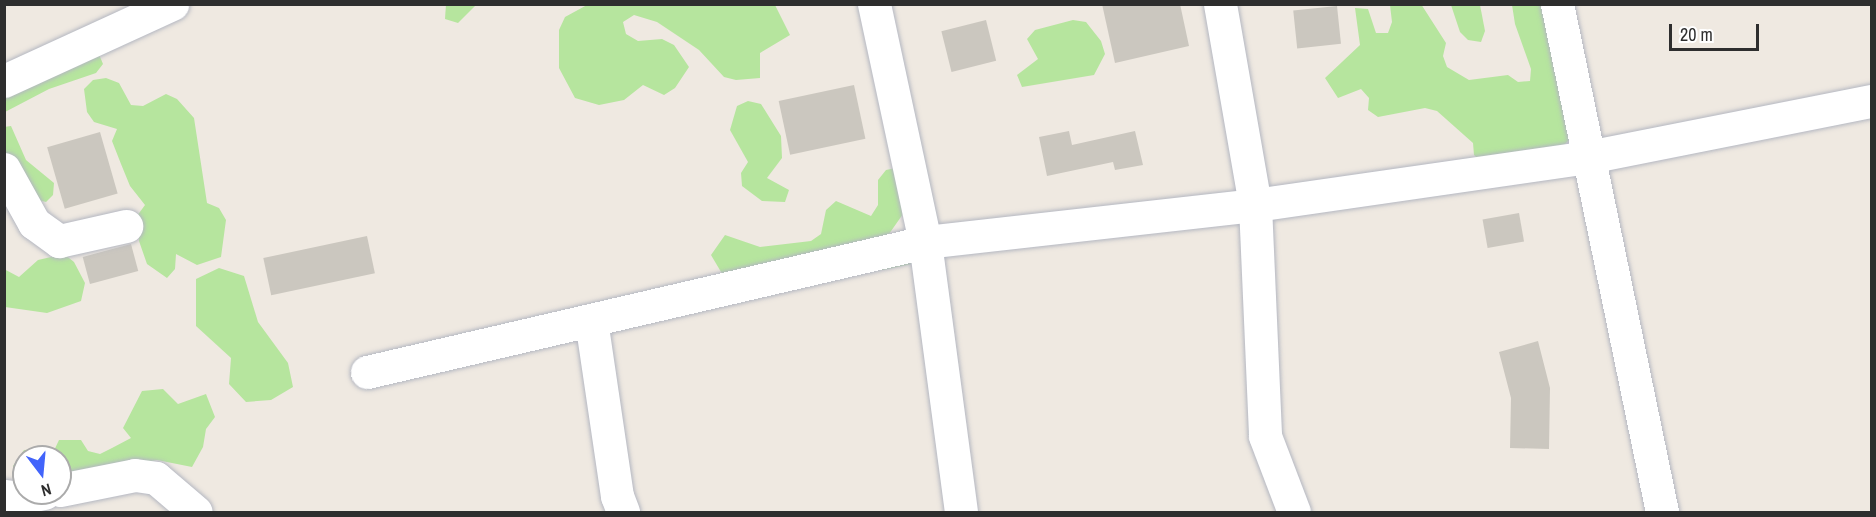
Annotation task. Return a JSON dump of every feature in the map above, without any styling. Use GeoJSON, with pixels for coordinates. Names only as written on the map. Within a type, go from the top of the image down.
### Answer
{"type":"FeatureCollection","features":[{"type":"Feature","properties":{"kind":"street"},"geometry":{"type":"LineString","coordinates":[[4,81],[172,4]]}},
{"type":"Feature","properties":{"kind":"street"},"geometry":{"type":"LineString","coordinates":[[874,4],[925,242],[961,513]]}},
{"type":"Feature","properties":{"kind":"street"},"geometry":{"type":"LineString","coordinates":[[1220,4],[1254,205],[1265,436],[1294,513]]}},
{"type":"Feature","properties":{"kind":"street"},"geometry":{"type":"LineString","coordinates":[[1557,4],[1662,513]]}},
{"type":"Feature","properties":{"kind":"street"},"geometry":{"type":"LineString","coordinates":[[367,372],[925,242],[1254,205],[1588,157],[1872,101]]}},
{"type":"Feature","properties":{"kind":"street"},"geometry":{"type":"LineString","coordinates":[[4,169],[34,224],[59,242],[126,226]]}},
{"type":"Feature","properties":{"kind":"street"},"geometry":{"type":"LineString","coordinates":[[591,320],[615,507]]}},
{"type":"Feature","properties":{"kind":"street"},"geometry":{"type":"LineString","coordinates":[[72,488],[135,475],[156,478],[189,509]]}},
{"type":"Feature","properties":{"kind":"green space"},"geometry":{"type":"Polygon","coordinates":[[[446,4],[476,5],[458,23],[445,19],[446,4]]]}},
{"type":"Feature","properties":{"kind":"green space"},"geometry":{"type":"Polygon","coordinates":[[[1421,4],[1446,43],[1443,56],[1447,67],[1469,80],[1508,75],[1518,82],[1530,81],[1531,69],[1515,24],[1512,5],[1553,5],[1571,138],[1562,147],[1483,163],[1474,155],[1473,143],[1437,111],[1425,108],[1378,117],[1368,110],[1369,98],[1361,89],[1338,98],[1325,78],[1360,45],[1355,8],[1368,9],[1376,33],[1388,33],[1392,22],[1390,5],[1421,4]]]}},
{"type":"Feature","properties":{"kind":"green space"},"geometry":{"type":"Polygon","coordinates":[[[587,5],[775,5],[790,35],[760,53],[760,78],[736,80],[724,77],[699,50],[657,22],[634,15],[623,22],[626,34],[638,41],[662,39],[674,45],[689,67],[675,88],[664,95],[643,85],[624,100],[599,105],[575,98],[559,68],[559,30],[565,17],[587,5]]]}},
{"type":"Feature","properties":{"kind":"green space"},"geometry":{"type":"Polygon","coordinates":[[[1451,5],[1480,5],[1485,31],[1481,42],[1468,40],[1460,32],[1451,5]]]}},
{"type":"Feature","properties":{"kind":"green space"},"geometry":{"type":"Polygon","coordinates":[[[1073,20],[1086,22],[1101,41],[1105,54],[1094,75],[1022,87],[1017,75],[1038,59],[1027,39],[1035,30],[1073,20]]]}},
{"type":"Feature","properties":{"kind":"green space"},"geometry":{"type":"Polygon","coordinates":[[[96,47],[103,64],[96,73],[49,89],[5,112],[5,93],[96,47]]]}},
{"type":"Feature","properties":{"kind":"green space"},"geometry":{"type":"Polygon","coordinates":[[[106,78],[119,83],[131,105],[143,106],[166,94],[177,99],[194,118],[207,203],[219,208],[226,220],[221,257],[197,265],[176,254],[175,269],[167,278],[147,264],[139,241],[137,216],[145,205],[130,186],[112,141],[117,129],[94,122],[87,112],[84,89],[93,80],[106,78]]]}},
{"type":"Feature","properties":{"kind":"green space"},"geometry":{"type":"Polygon","coordinates":[[[748,101],[761,104],[781,136],[782,158],[767,178],[789,190],[785,202],[762,201],[742,186],[741,173],[748,162],[730,130],[737,106],[748,101]]]}},
{"type":"Feature","properties":{"kind":"green space"},"geometry":{"type":"Polygon","coordinates":[[[11,126],[26,160],[54,183],[53,195],[46,202],[34,199],[4,170],[4,127],[11,126]]]}},
{"type":"Feature","properties":{"kind":"green space"},"geometry":{"type":"Polygon","coordinates":[[[900,167],[903,214],[889,234],[921,262],[883,270],[859,268],[724,277],[711,255],[725,235],[760,247],[811,241],[821,234],[826,210],[836,201],[871,216],[878,205],[878,180],[886,170],[900,167]]]}},
{"type":"Feature","properties":{"kind":"green space"},"geometry":{"type":"Polygon","coordinates":[[[64,254],[74,262],[85,283],[81,301],[47,313],[5,307],[4,269],[19,277],[38,260],[64,254]]]}},
{"type":"Feature","properties":{"kind":"green space"},"geometry":{"type":"Polygon","coordinates":[[[219,268],[244,276],[258,322],[288,363],[293,387],[271,400],[246,402],[229,384],[231,358],[196,326],[196,279],[219,268]]]}},
{"type":"Feature","properties":{"kind":"green space"},"geometry":{"type":"Polygon","coordinates":[[[163,389],[178,404],[206,394],[215,417],[206,429],[203,447],[192,467],[157,460],[137,463],[72,485],[72,445],[57,445],[59,440],[81,440],[88,451],[100,454],[131,438],[123,428],[142,391],[163,389]]]}},
{"type":"Feature","properties":{"kind":"building"},"geometry":{"type":"Polygon","coordinates":[[[1102,4],[1180,4],[1189,46],[1115,63],[1102,4]]]}},
{"type":"Feature","properties":{"kind":"building"},"geometry":{"type":"Polygon","coordinates":[[[1337,6],[1341,44],[1297,48],[1293,11],[1337,6]]]}},
{"type":"Feature","properties":{"kind":"building"},"geometry":{"type":"Polygon","coordinates":[[[986,20],[996,61],[952,72],[941,31],[986,20]]]}},
{"type":"Feature","properties":{"kind":"building"},"geometry":{"type":"Polygon","coordinates":[[[854,85],[865,139],[790,155],[779,101],[854,85]]]}},
{"type":"Feature","properties":{"kind":"building"},"geometry":{"type":"Polygon","coordinates":[[[1069,131],[1072,145],[1135,131],[1143,165],[1115,170],[1113,162],[1047,176],[1039,137],[1069,131]]]}},
{"type":"Feature","properties":{"kind":"building"},"geometry":{"type":"Polygon","coordinates":[[[100,132],[118,194],[65,209],[47,147],[100,132]]]}},
{"type":"Feature","properties":{"kind":"building"},"geometry":{"type":"Polygon","coordinates":[[[1519,213],[1524,242],[1488,248],[1483,219],[1519,213]]]}},
{"type":"Feature","properties":{"kind":"building"},"geometry":{"type":"Polygon","coordinates":[[[367,236],[375,273],[271,295],[263,258],[367,236]]]}},
{"type":"Feature","properties":{"kind":"building"},"geometry":{"type":"Polygon","coordinates":[[[131,244],[138,271],[90,284],[83,257],[131,244]]]}},
{"type":"Feature","properties":{"kind":"building"},"geometry":{"type":"Polygon","coordinates":[[[1538,341],[1550,388],[1549,449],[1510,448],[1511,398],[1499,352],[1538,341]]]}}]}
